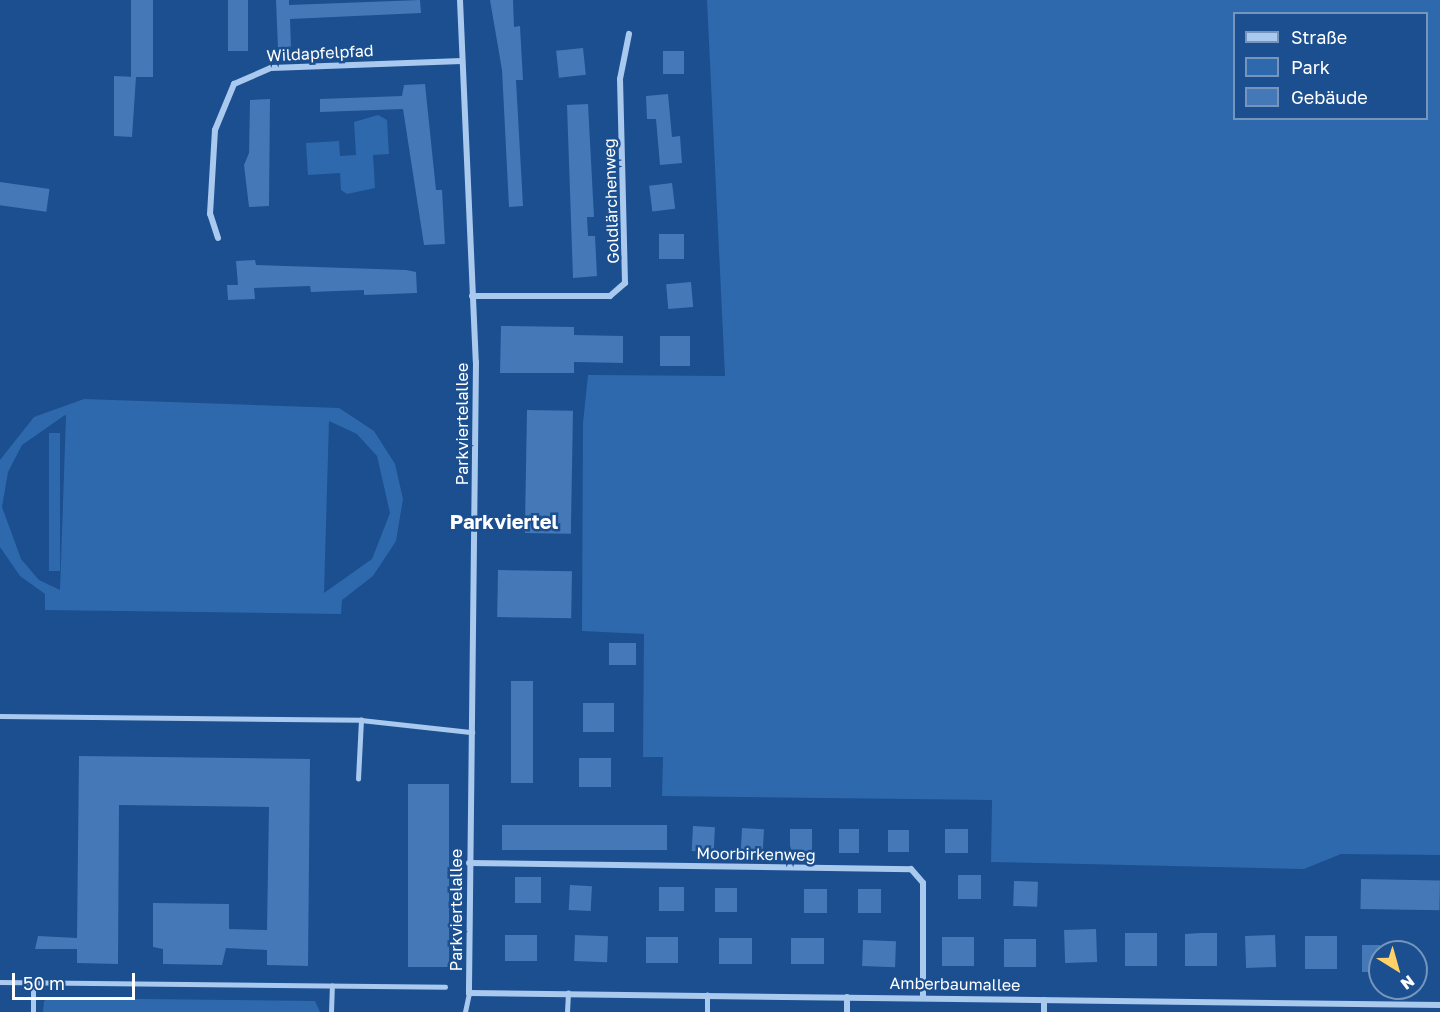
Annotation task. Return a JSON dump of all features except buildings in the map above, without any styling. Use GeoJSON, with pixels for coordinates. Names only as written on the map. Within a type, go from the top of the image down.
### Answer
{"type":"FeatureCollection","features":[{"type":"Feature","properties":{"kind":"street","name":"Parkviertelallee"},"geometry":{"type":"LineString","coordinates":[[460,0],[472,296],[472,732],[469,993]]}},
{"type":"Feature","properties":{"kind":"street","name":"Goldlärchenweg"},"geometry":{"type":"LineString","coordinates":[[472,296],[610,296],[625,283],[620,79],[629,34]]}},
{"type":"Feature","properties":{"kind":"street","name":"Wildapfelpfad"},"geometry":{"type":"LineString","coordinates":[[218,238],[210,214],[215,130],[234,84],[271,68],[462,61]]}},
{"type":"Feature","properties":{"kind":"street","name":"Moorbirkenweg"},"geometry":{"type":"LineString","coordinates":[[469,864],[911,869],[923,883],[923,996]]}},
{"type":"Feature","properties":{"kind":"street","name":"Amberbaumallee"},"geometry":{"type":"LineString","coordinates":[[469,993],[923,996],[1044,1000],[1440,1005]]}},
{"type":"Feature","properties":{"kind":"street"},"geometry":{"type":"LineString","coordinates":[[847,997],[848,1012]]}},
{"type":"Feature","properties":{"kind":"street"},"geometry":{"type":"LineString","coordinates":[[1044,1000],[1044,1012]]}},
{"type":"Feature","properties":{"kind":"lane"},"geometry":{"type":"LineString","coordinates":[[0,716],[361,720],[472,732]]}},
{"type":"Feature","properties":{"kind":"lane"},"geometry":{"type":"LineString","coordinates":[[358,779],[361,720]]}},
{"type":"Feature","properties":{"kind":"lane"},"geometry":{"type":"LineString","coordinates":[[0,982],[445,987]]}},
{"type":"Feature","properties":{"kind":"lane"},"geometry":{"type":"LineString","coordinates":[[33,982],[33,1012]]}},
{"type":"Feature","properties":{"kind":"lane"},"geometry":{"type":"LineString","coordinates":[[332,986],[332,1012]]}},
{"type":"Feature","properties":{"kind":"lane"},"geometry":{"type":"LineString","coordinates":[[465,1012],[469,993]]}},
{"type":"Feature","properties":{"kind":"lane"},"geometry":{"type":"LineString","coordinates":[[567,1012],[568,993]]}},
{"type":"Feature","properties":{"kind":"lane"},"geometry":{"type":"LineString","coordinates":[[706,1012],[707,995]]}},
{"type":"Feature","properties":{"kind":"green space"},"geometry":{"type":"Polygon","coordinates":[[[707,0],[1440,0],[1440,855],[1341,854],[1304,869],[991,862],[992,800],[662,796],[663,757],[643,757],[644,634],[582,631],[583,423],[588,375],[725,376],[707,0]]]}},
{"type":"Feature","properties":{"kind":"green space"},"geometry":{"type":"Polygon","coordinates":[[[378,115],[387,120],[389,154],[373,155],[375,188],[347,194],[341,190],[340,173],[308,175],[306,143],[339,141],[340,156],[356,155],[354,122],[378,115]]]}},
{"type":"Feature","properties":{"kind":"green space"},"geometry":{"type":"Polygon","coordinates":[[[84,399],[339,408],[374,431],[395,464],[403,499],[396,541],[373,576],[342,600],[341,614],[45,610],[45,594],[20,576],[0,547],[0,460],[34,417],[84,399]],[[66,416],[22,445],[8,472],[2,507],[21,559],[39,580],[60,590],[66,416]],[[329,421],[324,593],[372,559],[390,513],[377,456],[357,434],[329,421]]]}},
{"type":"Feature","properties":{"kind":"green space"},"geometry":{"type":"Polygon","coordinates":[[[49,433],[60,433],[60,571],[49,571],[49,433]]]}},
{"type":"Feature","properties":{"kind":"green space"},"geometry":{"type":"Polygon","coordinates":[[[50,998],[315,1001],[320,1012],[43,1012],[44,1001],[50,998]]]}},
{"type":"Feature","properties":{"kind":"district","name":"Parkviertel"},"geometry":{"type":"Point","coordinates":[504,521]}}]}
